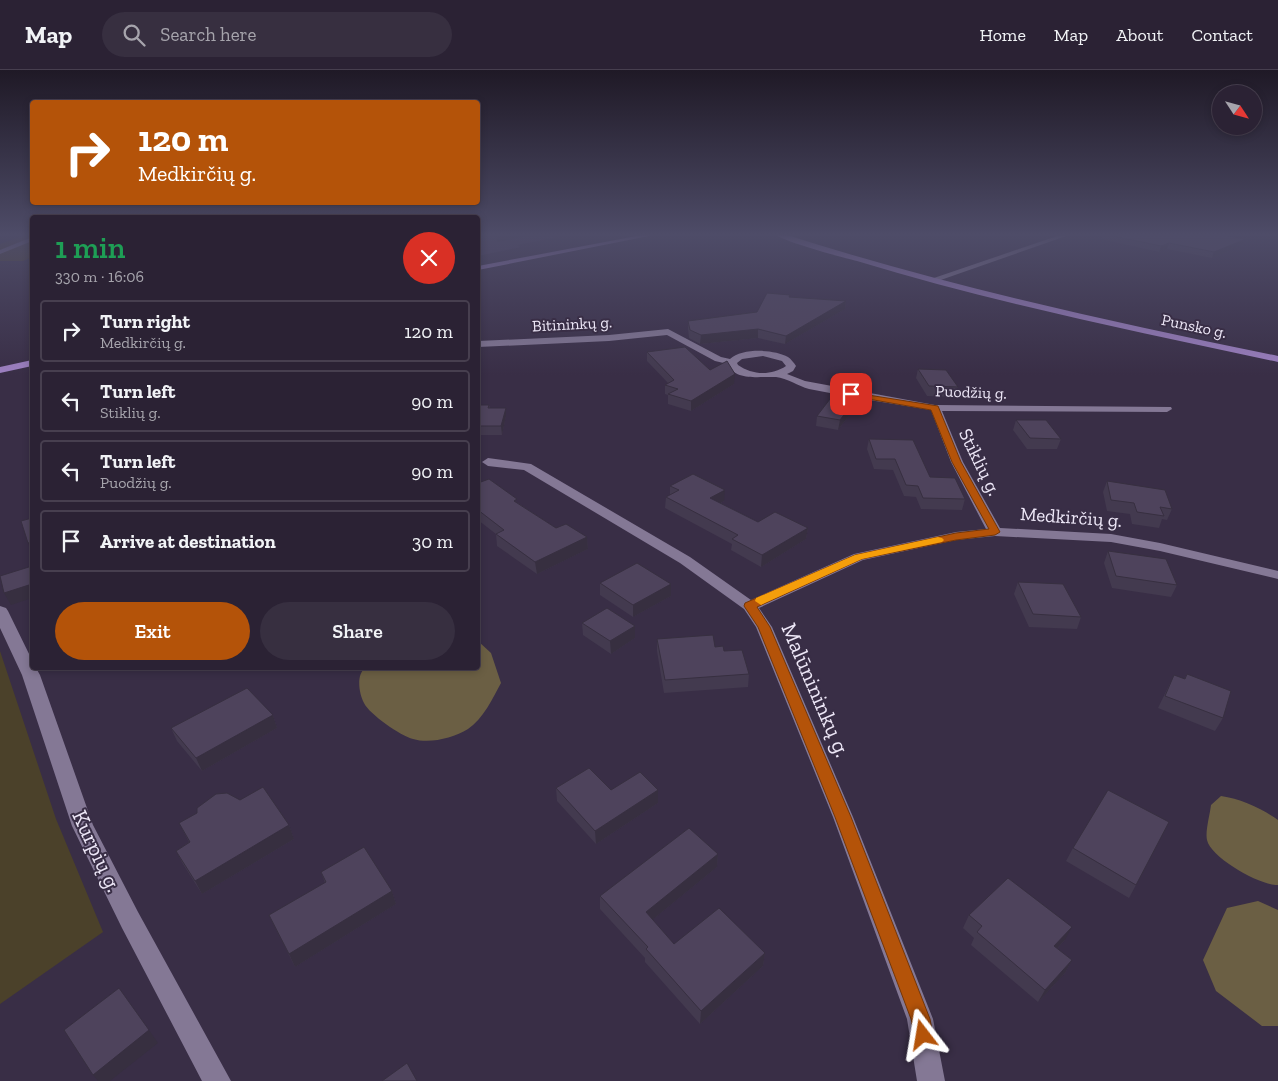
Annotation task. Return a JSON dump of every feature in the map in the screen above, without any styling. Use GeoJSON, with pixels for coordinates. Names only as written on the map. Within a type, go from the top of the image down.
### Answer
{"type":"FeatureCollection","features":[{"type":"Feature","properties":{"kind":"main road","name":"Punsko g."},"geometry":{"type":"LineString","coordinates":[[937,281],[1072,314],[1278,359]]}},
{"type":"Feature","properties":{"kind":"main road"},"geometry":{"type":"LineString","coordinates":[[0,370],[30,362]]}},
{"type":"Feature","properties":{"kind":"street","name":"Bitininkų g."},"geometry":{"type":"LineString","coordinates":[[480,344],[609,338],[668,332],[718,359],[732,362]]}},
{"type":"Feature","properties":{"kind":"street"},"geometry":{"type":"LineString","coordinates":[[754,353],[779,356],[786,359],[791,366],[789,369],[778,374],[751,374],[736,369],[732,362],[739,356],[754,353]]}},
{"type":"Feature","properties":{"kind":"street","name":"Puodžių g."},"geometry":{"type":"LineString","coordinates":[[778,374],[802,384],[935,408],[1167,409]]}},
{"type":"Feature","properties":{"kind":"street","name":"Stiklių g."},"geometry":{"type":"LineString","coordinates":[[935,408],[957,462],[995,532]]}},
{"type":"Feature","properties":{"kind":"street","name":"Malūnininkų g."},"geometry":{"type":"LineString","coordinates":[[488,462],[527,466],[685,560],[750,606],[764,627],[839,808],[920,1019],[931,1081]]}},
{"type":"Feature","properties":{"kind":"street","name":"Medkirčių g."},"geometry":{"type":"LineString","coordinates":[[750,606],[859,557],[956,536],[995,532],[1111,538],[1160,547],[1278,575]]}},
{"type":"Feature","properties":{"kind":"street","name":"Kurpių g."},"geometry":{"type":"LineString","coordinates":[[0,611],[31,675],[83,826],[130,920],[217,1081]]}},
{"type":"Feature","properties":{"kind":"shaded area"},"geometry":{"type":"Polygon","coordinates":[[[480,643],[491,653],[501,683],[483,714],[468,729],[455,735],[427,741],[413,739],[401,734],[367,708],[359,685],[362,671],[480,670],[480,643]]]}},
{"type":"Feature","properties":{"kind":"shaded area"},"geometry":{"type":"Polygon","coordinates":[[[0,651],[56,819],[103,932],[0,1004],[0,651]]]}},
{"type":"Feature","properties":{"kind":"shaded area"},"geometry":{"type":"Polygon","coordinates":[[[1221,796],[1251,805],[1278,820],[1278,885],[1260,881],[1238,870],[1217,855],[1211,847],[1207,840],[1207,828],[1211,805],[1221,796]]]}},
{"type":"Feature","properties":{"kind":"shaded area"},"geometry":{"type":"Polygon","coordinates":[[[1258,901],[1278,910],[1278,1026],[1262,1026],[1216,991],[1203,960],[1227,908],[1258,901]]]}},
{"type":"Feature","properties":{"kind":"building"},"geometry":{"type":"Polygon","coordinates":[[[767,293],[790,295],[789,297],[846,301],[786,336],[758,329],[701,335],[690,330],[688,321],[757,312],[767,293]]]}},
{"type":"Feature","properties":{"kind":"building"},"geometry":{"type":"Polygon","coordinates":[[[685,347],[710,370],[727,361],[735,374],[691,401],[668,394],[678,389],[665,385],[674,380],[647,352],[685,347]]]}},
{"type":"Feature","properties":{"kind":"building"},"geometry":{"type":"Polygon","coordinates":[[[918,369],[946,370],[958,387],[929,386],[918,369]]]}},
{"type":"Feature","properties":{"kind":"building"},"geometry":{"type":"Polygon","coordinates":[[[830,399],[853,403],[840,420],[817,416],[830,399]]]}},
{"type":"Feature","properties":{"kind":"building"},"geometry":{"type":"Polygon","coordinates":[[[480,405],[489,405],[488,408],[506,408],[501,426],[480,426],[480,405]]]}},
{"type":"Feature","properties":{"kind":"building"},"geometry":{"type":"Polygon","coordinates":[[[1016,420],[1046,420],[1061,439],[1030,438],[1016,420]]]}},
{"type":"Feature","properties":{"kind":"building"},"geometry":{"type":"Polygon","coordinates":[[[869,439],[913,440],[930,477],[955,478],[965,499],[923,498],[918,486],[906,485],[895,459],[876,459],[869,439]]]}},
{"type":"Feature","properties":{"kind":"building"},"geometry":{"type":"Polygon","coordinates":[[[693,474],[725,490],[710,498],[758,522],[775,512],[808,528],[762,555],[732,539],[738,535],[666,497],[679,490],[670,486],[693,474]]]}},
{"type":"Feature","properties":{"kind":"building"},"geometry":{"type":"Polygon","coordinates":[[[489,479],[517,499],[514,501],[556,528],[566,524],[587,537],[535,562],[496,534],[504,530],[480,512],[480,482],[489,479]]]}},
{"type":"Feature","properties":{"kind":"building"},"geometry":{"type":"Polygon","coordinates":[[[1107,481],[1165,490],[1172,509],[1160,507],[1164,516],[1137,512],[1134,503],[1111,500],[1107,481]]]}},
{"type":"Feature","properties":{"kind":"building"},"geometry":{"type":"Polygon","coordinates":[[[30,519],[30,542],[28,543],[21,521],[30,519]]]}},
{"type":"Feature","properties":{"kind":"building"},"geometry":{"type":"Polygon","coordinates":[[[1108,551],[1166,559],[1177,585],[1116,576],[1108,551]]]}},
{"type":"Feature","properties":{"kind":"building"},"geometry":{"type":"Polygon","coordinates":[[[637,563],[671,584],[633,605],[600,583],[637,563]]]}},
{"type":"Feature","properties":{"kind":"building"},"geometry":{"type":"Polygon","coordinates":[[[30,567],[30,585],[4,593],[0,576],[30,567]]]}},
{"type":"Feature","properties":{"kind":"building"},"geometry":{"type":"Polygon","coordinates":[[[1018,582],[1063,584],[1081,617],[1033,614],[1018,582]]]}},
{"type":"Feature","properties":{"kind":"building"},"geometry":{"type":"Polygon","coordinates":[[[607,608],[635,626],[610,641],[582,623],[607,608]]]}},
{"type":"Feature","properties":{"kind":"building"},"geometry":{"type":"Polygon","coordinates":[[[713,635],[715,647],[723,646],[724,651],[742,650],[749,674],[665,680],[657,639],[713,635]]]}},
{"type":"Feature","properties":{"kind":"building"},"geometry":{"type":"Polygon","coordinates":[[[1187,674],[1231,691],[1223,718],[1165,696],[1174,675],[1185,679],[1187,674]]]}},
{"type":"Feature","properties":{"kind":"building"},"geometry":{"type":"Polygon","coordinates":[[[247,688],[273,715],[196,758],[171,728],[247,688]]]}},
{"type":"Feature","properties":{"kind":"building"},"geometry":{"type":"Polygon","coordinates":[[[589,768],[611,790],[640,772],[658,790],[595,831],[556,788],[589,768]]]}},
{"type":"Feature","properties":{"kind":"building"},"geometry":{"type":"Polygon","coordinates":[[[263,787],[289,825],[195,881],[176,851],[190,842],[179,823],[197,813],[197,808],[216,794],[227,793],[240,800],[263,787]]]}},
{"type":"Feature","properties":{"kind":"building"},"geometry":{"type":"Polygon","coordinates":[[[1108,790],[1169,822],[1136,885],[1073,848],[1108,790]]]}},
{"type":"Feature","properties":{"kind":"building"},"geometry":{"type":"Polygon","coordinates":[[[689,828],[718,854],[646,912],[674,944],[719,908],[765,953],[701,1011],[646,949],[648,947],[600,896],[689,828]]]}},
{"type":"Feature","properties":{"kind":"building"},"geometry":{"type":"Polygon","coordinates":[[[364,847],[392,891],[289,954],[269,915],[326,882],[321,872],[364,847]]]}},
{"type":"Feature","properties":{"kind":"building"},"geometry":{"type":"Polygon","coordinates":[[[1008,878],[1072,927],[1054,946],[1072,960],[1045,990],[977,932],[982,926],[969,915],[1008,878]]]}},
{"type":"Feature","properties":{"kind":"building"},"geometry":{"type":"Polygon","coordinates":[[[119,988],[149,1030],[93,1075],[64,1030],[119,988]]]}},
{"type":"Feature","properties":{"kind":"building"},"geometry":{"type":"Polygon","coordinates":[[[407,1063],[417,1081],[382,1081],[407,1063]]]}},
{"type":"Feature","properties":{"kind":"slow traffic"},"geometry":{"type":"LineString","coordinates":[[761,601],[859,557],[938,540]]}},
{"type":"Feature","properties":{"kind":"route"},"geometry":{"type":"LineString","coordinates":[[851,394],[935,408],[957,462],[995,532],[956,536],[859,557],[750,606],[764,627],[843,817],[920,1019],[923,1035]]}}]}
